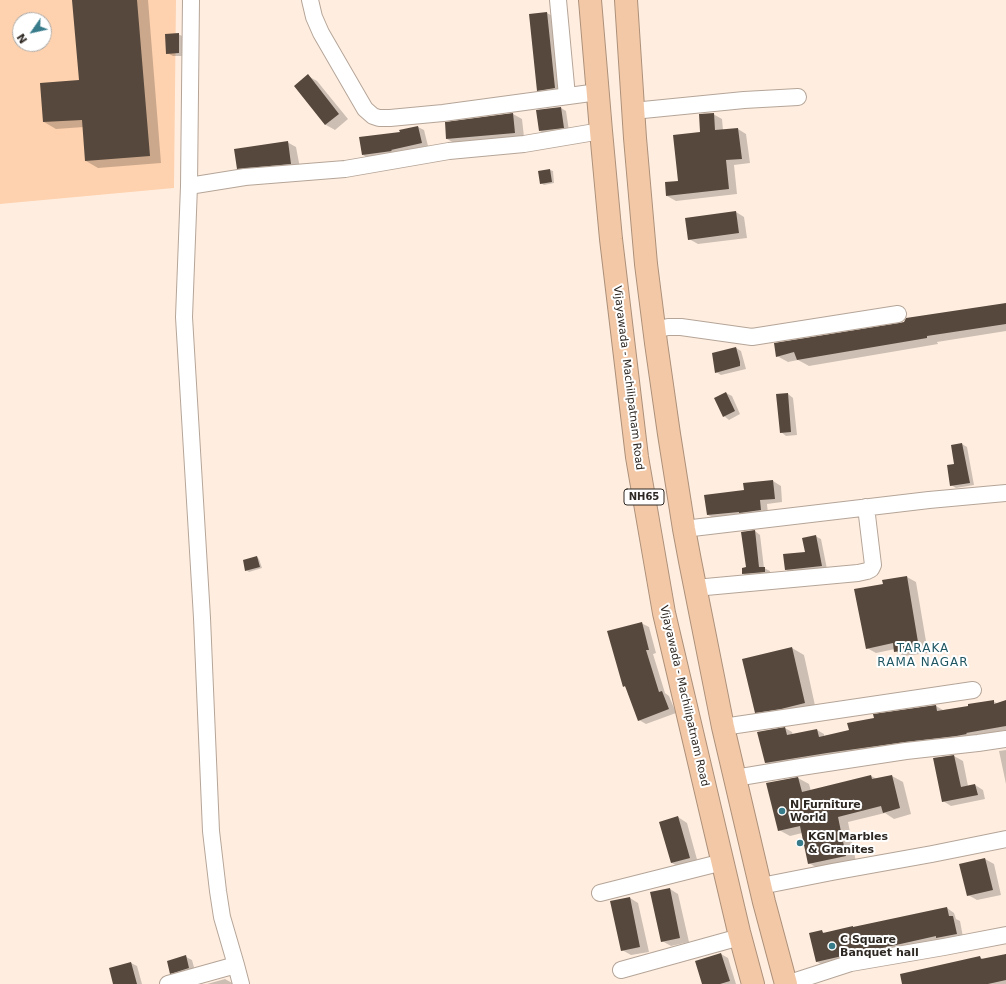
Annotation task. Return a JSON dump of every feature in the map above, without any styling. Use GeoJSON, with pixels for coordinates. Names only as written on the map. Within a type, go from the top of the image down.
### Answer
{"type":"FeatureCollection","features":[{"type":"Feature","properties":{"kind":"highway","name":"Vijayawada - Machilipatnam Road"},"geometry":{"type":"LineString","coordinates":[[590,0],[600,131],[611,239],[638,464],[664,613],[740,937],[753,984]]}},
{"type":"Feature","properties":{"kind":"highway","name":"NH65"},"geometry":{"type":"LineString","coordinates":[[626,0],[633,111],[646,264],[654,330],[684,529],[723,727],[786,984]]}},
{"type":"Feature","properties":{"kind":"street"},"geometry":{"type":"LineString","coordinates":[[191,0],[189,186],[184,317],[202,618],[211,831],[222,917],[240,984]]}},
{"type":"Feature","properties":{"kind":"street"},"geometry":{"type":"LineString","coordinates":[[310,0],[314,17],[321,33],[365,109],[373,116],[379,118],[443,112],[598,92]]}},
{"type":"Feature","properties":{"kind":"street"},"geometry":{"type":"LineString","coordinates":[[558,0],[568,96]]}},
{"type":"Feature","properties":{"kind":"street"},"geometry":{"type":"LineString","coordinates":[[633,111],[744,100],[798,97]]}},
{"type":"Feature","properties":{"kind":"street"},"geometry":{"type":"LineString","coordinates":[[189,186],[245,177],[345,169],[449,151],[524,144],[600,131]]}},
{"type":"Feature","properties":{"kind":"street"},"geometry":{"type":"LineString","coordinates":[[654,330],[668,327],[681,327],[752,336],[898,314]]}},
{"type":"Feature","properties":{"kind":"street"},"geometry":{"type":"LineString","coordinates":[[684,529],[929,500],[1006,493]]}},
{"type":"Feature","properties":{"kind":"street"},"geometry":{"type":"LineString","coordinates":[[695,588],[868,571],[873,565],[866,508]]}},
{"type":"Feature","properties":{"kind":"street"},"geometry":{"type":"LineString","coordinates":[[723,727],[973,690]]}},
{"type":"Feature","properties":{"kind":"street"},"geometry":{"type":"LineString","coordinates":[[735,778],[906,751],[1006,739]]}},
{"type":"Feature","properties":{"kind":"street"},"geometry":{"type":"LineString","coordinates":[[761,886],[1006,839]]}},
{"type":"Feature","properties":{"kind":"street"},"geometry":{"type":"LineString","coordinates":[[600,893],[723,862]]}},
{"type":"Feature","properties":{"kind":"street"},"geometry":{"type":"LineString","coordinates":[[786,984],[851,963],[1006,935]]}},
{"type":"Feature","properties":{"kind":"street"},"geometry":{"type":"LineString","coordinates":[[621,970],[740,937]]}},
{"type":"Feature","properties":{"kind":"street"},"geometry":{"type":"LineString","coordinates":[[168,984],[236,965]]}},
{"type":"Feature","properties":{"kind":"shaded area"},"geometry":{"type":"Polygon","coordinates":[[[0,0],[176,0],[174,188],[0,204],[0,0]]]}},
{"type":"Feature","properties":{"kind":"building"},"geometry":{"type":"Polygon","coordinates":[[[72,0],[137,0],[150,156],[85,161],[82,120],[43,122],[40,83],[79,80],[72,0]]]}},
{"type":"Feature","properties":{"kind":"building"},"geometry":{"type":"Polygon","coordinates":[[[547,12],[555,88],[537,91],[529,14],[547,12]]]}},
{"type":"Feature","properties":{"kind":"building"},"geometry":{"type":"Polygon","coordinates":[[[179,33],[179,53],[166,54],[165,34],[179,33]]]}},
{"type":"Feature","properties":{"kind":"building"},"geometry":{"type":"Polygon","coordinates":[[[308,74],[339,114],[325,125],[294,86],[308,74]]]}},
{"type":"Feature","properties":{"kind":"building"},"geometry":{"type":"Polygon","coordinates":[[[561,107],[564,128],[539,131],[536,110],[561,107]]]}},
{"type":"Feature","properties":{"kind":"building"},"geometry":{"type":"Polygon","coordinates":[[[513,113],[515,133],[446,139],[445,122],[513,113]]]}},
{"type":"Feature","properties":{"kind":"building"},"geometry":{"type":"Polygon","coordinates":[[[714,113],[715,130],[738,128],[742,159],[726,160],[729,189],[666,196],[665,182],[678,181],[673,135],[700,132],[699,114],[714,113]]]}},
{"type":"Feature","properties":{"kind":"building"},"geometry":{"type":"Polygon","coordinates":[[[418,126],[422,143],[391,150],[392,151],[362,155],[359,137],[400,132],[399,130],[418,126]]]}},
{"type":"Feature","properties":{"kind":"building"},"geometry":{"type":"Polygon","coordinates":[[[288,141],[291,164],[237,169],[234,149],[288,141]]]}},
{"type":"Feature","properties":{"kind":"building"},"geometry":{"type":"Polygon","coordinates":[[[550,169],[552,182],[540,184],[538,171],[550,169]]]}},
{"type":"Feature","properties":{"kind":"building"},"geometry":{"type":"Polygon","coordinates":[[[736,211],[739,233],[688,240],[685,218],[736,211]]]}},
{"type":"Feature","properties":{"kind":"building"},"geometry":{"type":"Polygon","coordinates":[[[1006,303],[1006,324],[927,336],[927,338],[797,360],[794,352],[776,357],[774,343],[899,323],[904,322],[906,318],[1006,303]]]}},
{"type":"Feature","properties":{"kind":"building"},"geometry":{"type":"Polygon","coordinates":[[[736,347],[740,366],[715,373],[712,353],[736,347]]]}},
{"type":"Feature","properties":{"kind":"building"},"geometry":{"type":"Polygon","coordinates":[[[726,392],[735,411],[723,417],[714,398],[726,392]]]}},
{"type":"Feature","properties":{"kind":"building"},"geometry":{"type":"Polygon","coordinates":[[[788,393],[791,432],[780,433],[776,394],[788,393]]]}},
{"type":"Feature","properties":{"kind":"building"},"geometry":{"type":"Polygon","coordinates":[[[962,443],[970,483],[950,486],[947,465],[954,464],[951,445],[962,443]]]}},
{"type":"Feature","properties":{"kind":"building"},"geometry":{"type":"Polygon","coordinates":[[[773,480],[775,499],[760,500],[761,510],[707,515],[704,495],[744,490],[743,483],[773,480]]]}},
{"type":"Feature","properties":{"kind":"building"},"geometry":{"type":"Polygon","coordinates":[[[755,530],[759,567],[765,567],[765,572],[742,574],[742,568],[746,567],[741,532],[755,530]]]}},
{"type":"Feature","properties":{"kind":"building"},"geometry":{"type":"Polygon","coordinates":[[[816,535],[822,566],[785,570],[783,554],[805,552],[802,538],[816,535]]]}},
{"type":"Feature","properties":{"kind":"building"},"geometry":{"type":"Polygon","coordinates":[[[257,556],[260,567],[245,571],[243,560],[257,556]]]}},
{"type":"Feature","properties":{"kind":"building"},"geometry":{"type":"Polygon","coordinates":[[[907,576],[919,648],[894,652],[893,643],[866,649],[854,589],[883,584],[882,580],[907,576]]]}},
{"type":"Feature","properties":{"kind":"building"},"geometry":{"type":"Polygon","coordinates":[[[642,622],[649,650],[646,650],[659,692],[662,691],[669,709],[638,721],[625,686],[623,687],[607,631],[642,622]]]}},
{"type":"Feature","properties":{"kind":"building"},"geometry":{"type":"Polygon","coordinates":[[[792,647],[805,703],[755,713],[742,659],[792,647]]]}},
{"type":"Feature","properties":{"kind":"building"},"geometry":{"type":"Polygon","coordinates":[[[994,700],[994,704],[1006,700],[1006,726],[956,736],[827,753],[765,763],[757,732],[785,727],[787,735],[817,729],[819,737],[849,730],[847,723],[874,718],[873,714],[936,705],[937,711],[994,700]]]}},
{"type":"Feature","properties":{"kind":"building"},"geometry":{"type":"Polygon","coordinates":[[[954,755],[961,787],[975,784],[978,795],[942,802],[933,758],[954,755]]]}},
{"type":"Feature","properties":{"kind":"building"},"geometry":{"type":"Polygon","coordinates":[[[871,775],[872,779],[892,775],[900,808],[883,813],[881,806],[838,817],[846,856],[808,864],[800,826],[778,831],[766,783],[798,777],[802,792],[871,775]]]}},
{"type":"Feature","properties":{"kind":"building"},"geometry":{"type":"Polygon","coordinates":[[[678,816],[690,858],[671,863],[659,822],[678,816]]]}},
{"type":"Feature","properties":{"kind":"building"},"geometry":{"type":"Polygon","coordinates":[[[985,858],[993,890],[967,896],[959,864],[985,858]]]}},
{"type":"Feature","properties":{"kind":"building"},"geometry":{"type":"Polygon","coordinates":[[[670,888],[680,938],[661,942],[650,892],[670,888]]]}},
{"type":"Feature","properties":{"kind":"building"},"geometry":{"type":"Polygon","coordinates":[[[630,897],[640,947],[621,951],[610,901],[630,897]]]}},
{"type":"Feature","properties":{"kind":"building"},"geometry":{"type":"Polygon","coordinates":[[[947,907],[949,916],[953,916],[957,934],[936,938],[936,936],[816,962],[809,933],[822,930],[823,933],[947,907]]]}},
{"type":"Feature","properties":{"kind":"building"},"geometry":{"type":"Polygon","coordinates":[[[721,953],[730,981],[720,984],[702,984],[695,961],[721,953]]]}},
{"type":"Feature","properties":{"kind":"building"},"geometry":{"type":"Polygon","coordinates":[[[1006,954],[1006,980],[988,984],[902,984],[900,974],[980,956],[981,959],[1006,954]]]}},
{"type":"Feature","properties":{"kind":"building"},"geometry":{"type":"Polygon","coordinates":[[[186,955],[189,968],[170,974],[167,961],[186,955]]]}},
{"type":"Feature","properties":{"kind":"building"},"geometry":{"type":"Polygon","coordinates":[[[131,962],[137,984],[113,984],[109,968],[131,962]]]}},
{"type":"Feature","properties":{"kind":"place","name":"N Furniture World"},"geometry":{"type":"Point","coordinates":[782,811]}},
{"type":"Feature","properties":{"kind":"place","name":"KGN Marbles & Granites"},"geometry":{"type":"Point","coordinates":[800,843]}},
{"type":"Feature","properties":{"kind":"place","name":"C Square Banquet hall"},"geometry":{"type":"Point","coordinates":[832,946]}},
{"type":"Feature","properties":{"kind":"district","name":"TARAKA RAMA NAGAR"},"geometry":{"type":"Point","coordinates":[923,656]}}]}
